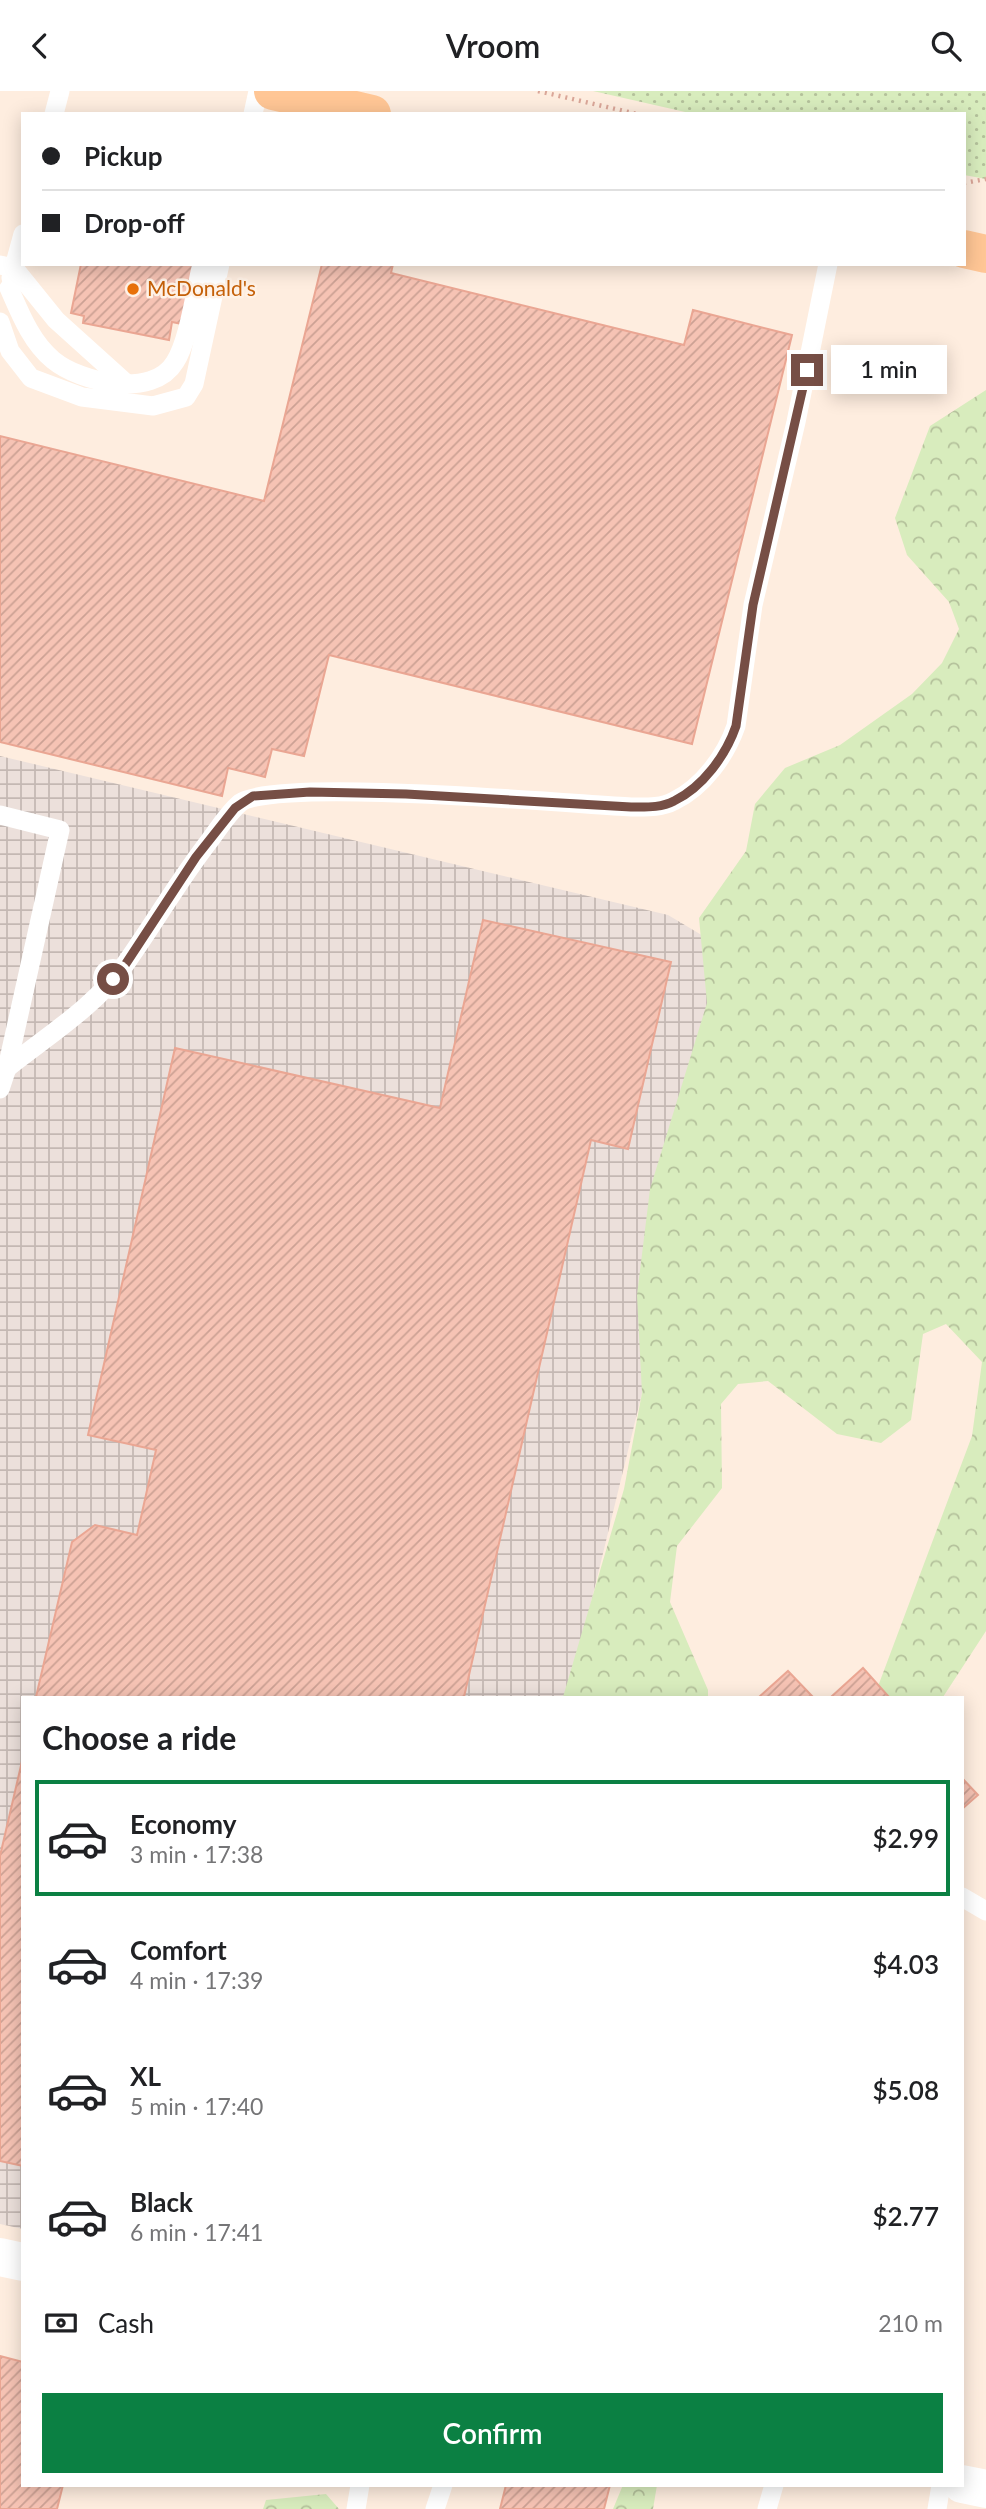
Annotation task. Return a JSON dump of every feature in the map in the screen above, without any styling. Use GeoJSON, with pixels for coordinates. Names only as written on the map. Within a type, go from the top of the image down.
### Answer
{"type":"FeatureCollection","features":[{"type":"Feature","properties":{"kind":"main road"},"geometry":{"type":"LineString","coordinates":[[273,91],[363,112]]}},
{"type":"Feature","properties":{"kind":"main road"},"geometry":{"type":"LineString","coordinates":[[966,249],[986,254]]}},
{"type":"Feature","properties":{"kind":"street"},"geometry":{"type":"LineString","coordinates":[[0,2257],[21,2262]]}},
{"type":"Feature","properties":{"kind":"street"},"geometry":{"type":"LineString","coordinates":[[964,2484],[986,2489]]}},
{"type":"Feature","properties":{"kind":"lane"},"geometry":{"type":"LineString","coordinates":[[55,112],[60,91]]}},
{"type":"Feature","properties":{"kind":"lane"},"geometry":{"type":"LineString","coordinates":[[253,112],[258,91]]}},
{"type":"Feature","properties":{"kind":"lane"},"geometry":{"type":"LineString","coordinates":[[21,238],[7,266],[9,288],[26,326],[52,360],[82,377],[129,386],[162,376],[175,363],[183,342],[202,266]]}},
{"type":"Feature","properties":{"kind":"lane"},"geometry":{"type":"LineString","coordinates":[[7,266],[56,320],[129,386]]}},
{"type":"Feature","properties":{"kind":"lane"},"geometry":{"type":"LineString","coordinates":[[9,288],[0,321],[10,351],[31,378],[82,397],[153,407],[186,397],[194,384],[220,266]]}},
{"type":"Feature","properties":{"kind":"lane"},"geometry":{"type":"LineString","coordinates":[[3,1067],[101,992],[125,965],[185,872],[219,827],[239,803],[253,796],[310,792],[406,794],[655,807],[674,801],[694,788],[718,762],[730,744],[736,726],[753,605],[796,422],[828,266]]}},
{"type":"Feature","properties":{"kind":"lane"},"geometry":{"type":"LineString","coordinates":[[0,815],[60,829],[0,1089]]}},
{"type":"Feature","properties":{"kind":"lane"},"geometry":{"type":"LineString","coordinates":[[964,1898],[986,1911]]}},
{"type":"Feature","properties":{"kind":"lane"},"geometry":{"type":"LineString","coordinates":[[356,2509],[360,2487]]}},
{"type":"Feature","properties":{"kind":"lane"},"geometry":{"type":"LineString","coordinates":[[435,2509],[442,2487]]}},
{"type":"Feature","properties":{"kind":"lane"},"geometry":{"type":"LineString","coordinates":[[767,2509],[773,2487]]}},
{"type":"Feature","properties":{"kind":"lane"},"geometry":{"type":"LineString","coordinates":[[937,2509],[941,2487]]}},
{"type":"Feature","properties":{"kind":"path"},"geometry":{"type":"LineString","coordinates":[[538,91],[627,112]]}},
{"type":"Feature","properties":{"kind":"path"},"geometry":{"type":"LineString","coordinates":[[966,183],[986,179]]}},
{"type":"Feature","properties":{"kind":"shaded area"},"geometry":{"type":"Polygon","coordinates":[[[0,756],[668,915],[747,962],[568,1696],[21,1696],[21,2229],[0,2224],[0,756]]]}},
{"type":"Feature","properties":{"kind":"green space"},"geometry":{"type":"Polygon","coordinates":[[[593,91],[986,91],[986,179],[966,175],[966,112],[685,112],[593,91]]]}},
{"type":"Feature","properties":{"kind":"green space"},"geometry":{"type":"Polygon","coordinates":[[[986,390],[986,1631],[944,1696],[874,1696],[972,1436],[982,1362],[946,1324],[923,1334],[911,1420],[881,1443],[837,1434],[768,1381],[738,1384],[721,1404],[722,1488],[677,1546],[670,1602],[708,1690],[708,1696],[563,1696],[624,1489],[642,1393],[637,1295],[650,1189],[707,1003],[699,918],[746,851],[755,804],[785,768],[840,745],[912,694],[942,663],[959,629],[949,602],[907,555],[895,518],[930,426],[986,390]]]}},
{"type":"Feature","properties":{"kind":"green space"},"geometry":{"type":"Polygon","coordinates":[[[622,2487],[657,2487],[653,2509],[613,2509],[622,2487]]]}},
{"type":"Feature","properties":{"kind":"green space"},"geometry":{"type":"Polygon","coordinates":[[[326,2494],[339,2509],[263,2509],[266,2500],[326,2494]]]}},
{"type":"Feature","properties":{"kind":"building","name":"McDonald's"},"geometry":{"type":"Polygon","coordinates":[[[81,266],[195,266],[182,324],[172,322],[169,340],[83,323],[84,316],[71,313],[81,266]]]}},
{"type":"Feature","properties":{"kind":"building"},"geometry":{"type":"Polygon","coordinates":[[[322,266],[393,266],[391,273],[684,345],[693,310],[792,335],[692,744],[329,655],[304,756],[272,749],[265,777],[228,768],[222,796],[0,742],[0,436],[264,501],[322,266]]]}},
{"type":"Feature","properties":{"kind":"building"},"geometry":{"type":"Polygon","coordinates":[[[483,920],[671,962],[628,1149],[591,1140],[464,1696],[36,1696],[72,1542],[95,1525],[137,1535],[156,1450],[88,1435],[175,1048],[440,1108],[483,920]]]}},
{"type":"Feature","properties":{"kind":"building"},"geometry":{"type":"Polygon","coordinates":[[[863,1668],[888,1696],[832,1696],[863,1668]]]}},
{"type":"Feature","properties":{"kind":"building"},"geometry":{"type":"Polygon","coordinates":[[[788,1671],[812,1696],[760,1696],[788,1671]]]}},
{"type":"Feature","properties":{"kind":"building"},"geometry":{"type":"Polygon","coordinates":[[[21,1766],[21,2166],[0,2161],[0,1856],[21,1766]]]}},
{"type":"Feature","properties":{"kind":"building"},"geometry":{"type":"Polygon","coordinates":[[[964,1780],[978,1795],[964,1807],[964,1780]]]}},
{"type":"Feature","properties":{"kind":"building"},"geometry":{"type":"Polygon","coordinates":[[[0,2356],[21,2361],[21,2487],[62,2487],[57,2509],[0,2509],[0,2356]]]}},
{"type":"Feature","properties":{"kind":"building"},"geometry":{"type":"Polygon","coordinates":[[[506,2487],[610,2487],[604,2509],[500,2509],[506,2487]]]}},
{"type":"Feature","properties":{"kind":"place","name":"McDonald's"},"geometry":{"type":"Point","coordinates":[133,289]}},
{"type":"Feature","properties":{"kind":"route"},"geometry":{"type":"LineString","coordinates":[[113,979],[125,965],[185,872],[219,827],[239,803],[253,796],[310,792],[406,794],[655,807],[674,801],[694,788],[718,762],[730,744],[736,726],[753,605],[807,370]]}}]}
